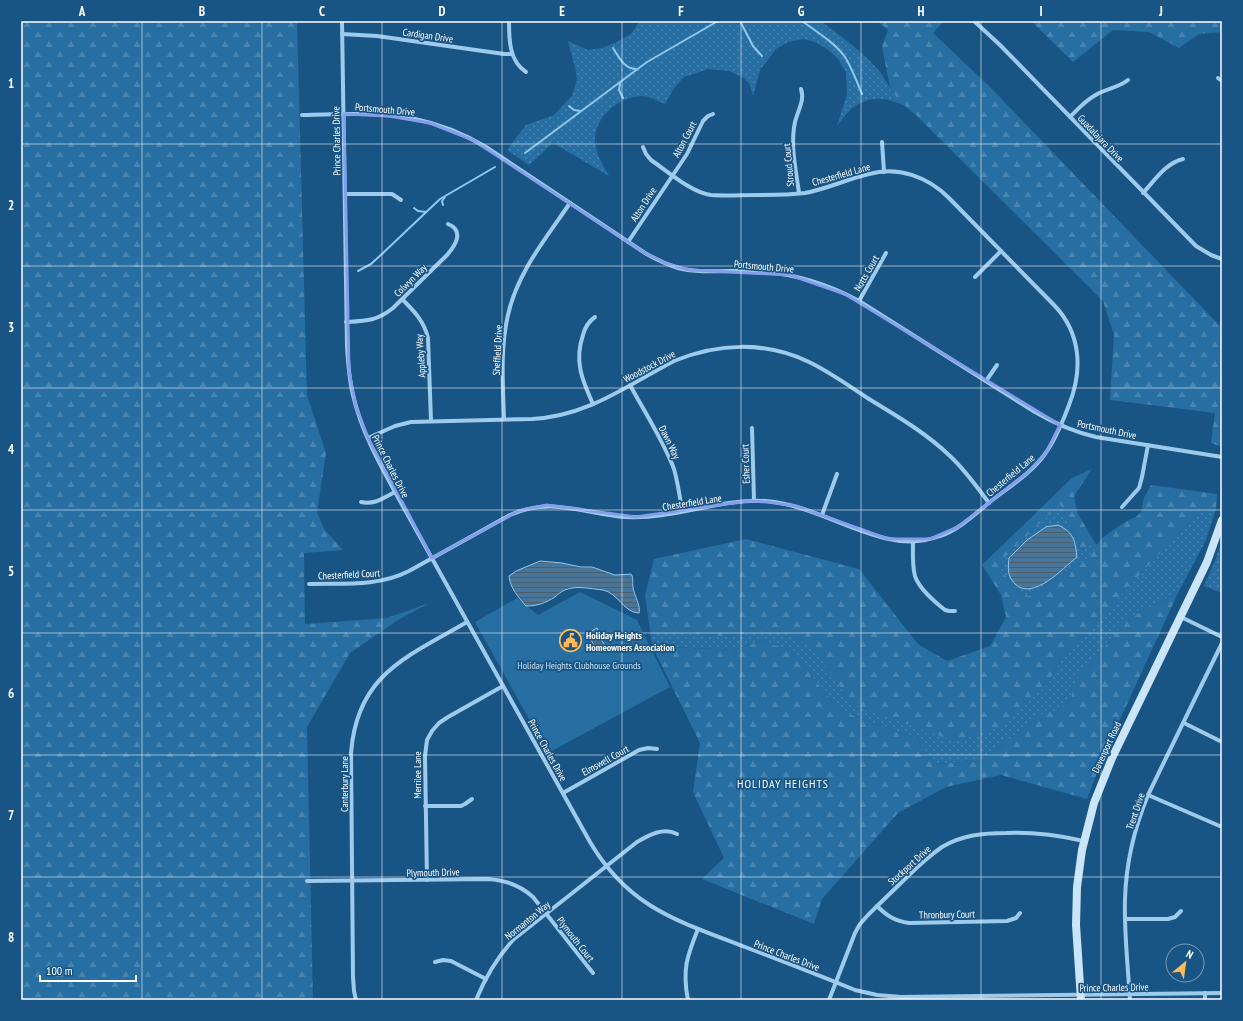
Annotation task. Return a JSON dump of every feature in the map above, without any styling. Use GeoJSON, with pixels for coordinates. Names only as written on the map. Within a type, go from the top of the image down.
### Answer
{"type":"FeatureCollection","features":[{"type":"Feature","properties":{"kind":"street","name":"Prince Charles Drive"},"geometry":{"type":"LineString","coordinates":[[342,21],[346,322],[351,383],[356,406],[368,438],[395,492],[590,842],[606,867],[622,884],[641,900],[670,918],[863,992],[884,996],[901,997],[1033,998],[1081,998],[1130,994],[1222,993]]}},
{"type":"Feature","properties":{"kind":"street"},"geometry":{"type":"LineString","coordinates":[[509,21],[512,54],[519,67],[526,72]]}},
{"type":"Feature","properties":{"kind":"street","name":"Guadalajara Drive"},"geometry":{"type":"LineString","coordinates":[[974,21],[1000,45],[1196,246],[1211,255],[1222,259]]}},
{"type":"Feature","properties":{"kind":"street","name":"Cardigan Drive"},"geometry":{"type":"LineString","coordinates":[[342,34],[377,36],[512,54]]}},
{"type":"Feature","properties":{"kind":"street"},"geometry":{"type":"LineString","coordinates":[[1070,117],[1093,97],[1123,84],[1128,80]]}},
{"type":"Feature","properties":{"kind":"street","name":"Stroud Court"},"geometry":{"type":"LineString","coordinates":[[799,193],[793,141],[795,122],[803,98],[801,89]]}},
{"type":"Feature","properties":{"kind":"street","name":"Portsmouth Drive"},"geometry":{"type":"LineString","coordinates":[[302,115],[344,114],[401,117],[423,121],[446,128],[486,147],[628,242],[656,259],[679,268],[754,271],[790,275],[817,282],[859,301],[1035,412],[1060,425],[1096,437],[1222,457]]}},
{"type":"Feature","properties":{"kind":"street","name":"Alton Court"},"geometry":{"type":"LineString","coordinates":[[672,174],[687,154],[703,121],[708,116],[713,114]]}},
{"type":"Feature","properties":{"kind":"street"},"geometry":{"type":"LineString","coordinates":[[882,142],[884,172]]}},
{"type":"Feature","properties":{"kind":"street","name":"Chesterfield Lane"},"geometry":{"type":"LineString","coordinates":[[432,558],[510,514],[541,506],[554,506],[636,518],[754,501],[788,504],[883,538],[900,541],[913,541],[935,538],[958,527],[989,503],[1028,472],[1049,448],[1069,406],[1077,379],[1078,362],[1074,336],[1067,321],[1059,310],[934,184],[912,174],[884,172],[869,174],[817,190],[799,193],[706,195],[694,190],[648,157],[644,147]]}},
{"type":"Feature","properties":{"kind":"street"},"geometry":{"type":"LineString","coordinates":[[1143,193],[1165,169],[1175,161],[1184,159]]}},
{"type":"Feature","properties":{"kind":"street","name":"Alton Drive"},"geometry":{"type":"LineString","coordinates":[[628,242],[672,174]]}},
{"type":"Feature","properties":{"kind":"street"},"geometry":{"type":"LineString","coordinates":[[345,194],[387,194],[396,196],[401,200]]}},
{"type":"Feature","properties":{"kind":"street","name":"Sheffield Drive"},"geometry":{"type":"LineString","coordinates":[[504,419],[503,353],[508,314],[524,272],[570,203]]}},
{"type":"Feature","properties":{"kind":"street","name":"Colwyn Way"},"geometry":{"type":"LineString","coordinates":[[346,322],[365,322],[378,318],[388,312],[402,299],[447,255],[455,245],[457,241],[456,230],[448,224]]}},
{"type":"Feature","properties":{"kind":"street"},"geometry":{"type":"LineString","coordinates":[[975,277],[1001,251]]}},
{"type":"Feature","properties":{"kind":"street","name":"Notts Court"},"geometry":{"type":"LineString","coordinates":[[859,301],[886,254]]}},
{"type":"Feature","properties":{"kind":"street","name":"Appleby Way"},"geometry":{"type":"LineString","coordinates":[[402,299],[421,320],[428,338],[431,421]]}},
{"type":"Feature","properties":{"kind":"street"},"geometry":{"type":"LineString","coordinates":[[593,404],[580,374],[579,346],[585,328],[590,320],[595,318]]}},
{"type":"Feature","properties":{"kind":"street","name":"Woodstock Drive"},"geometry":{"type":"LineString","coordinates":[[368,438],[402,424],[431,421],[532,419],[555,416],[578,410],[593,404],[674,361],[696,353],[731,347],[750,347],[785,353],[804,360],[820,368],[920,431],[951,457],[989,503]]}},
{"type":"Feature","properties":{"kind":"street"},"geometry":{"type":"LineString","coordinates":[[986,381],[997,365]]}},
{"type":"Feature","properties":{"kind":"street","name":"Dawn Way"},"geometry":{"type":"LineString","coordinates":[[630,385],[671,463],[678,486],[682,511]]}},
{"type":"Feature","properties":{"kind":"street","name":"Esher Court"},"geometry":{"type":"LineString","coordinates":[[752,428],[754,501]]}},
{"type":"Feature","properties":{"kind":"street"},"geometry":{"type":"LineString","coordinates":[[1122,507],[1139,488],[1148,445]]}},
{"type":"Feature","properties":{"kind":"street"},"geometry":{"type":"LineString","coordinates":[[822,515],[837,474]]}},
{"type":"Feature","properties":{"kind":"street"},"geometry":{"type":"LineString","coordinates":[[361,502],[377,502],[395,492]]}},
{"type":"Feature","properties":{"kind":"street","name":"Davenport Road"},"geometry":{"type":"LineString","coordinates":[[1081,998],[1076,907],[1078,874],[1084,841],[1094,803],[1106,769],[1212,552],[1222,520]]}},
{"type":"Feature","properties":{"kind":"street"},"geometry":{"type":"LineString","coordinates":[[913,541],[913,565],[918,583],[945,610],[955,611]]}},
{"type":"Feature","properties":{"kind":"street","name":"Chesterfield Court"},"geometry":{"type":"LineString","coordinates":[[309,584],[368,583],[380,581],[403,574],[432,558]]}},
{"type":"Feature","properties":{"kind":"street"},"geometry":{"type":"LineString","coordinates":[[1181,617],[1222,637]]}},
{"type":"Feature","properties":{"kind":"street","name":"Canterbury Lane"},"geometry":{"type":"LineString","coordinates":[[356,1000],[354,985],[351,753],[355,728],[360,711],[367,697],[376,684],[393,666],[467,622]]}},
{"type":"Feature","properties":{"kind":"street","name":"Trent Drive"},"geometry":{"type":"LineString","coordinates":[[1130,1000],[1125,920],[1126,886],[1136,829],[1148,796],[1222,642]]}},
{"type":"Feature","properties":{"kind":"street","name":"Merrilee Lane"},"geometry":{"type":"LineString","coordinates":[[427,880],[425,751],[427,740],[439,723],[503,686]]}},
{"type":"Feature","properties":{"kind":"street"},"geometry":{"type":"LineString","coordinates":[[1184,723],[1222,742]]}},
{"type":"Feature","properties":{"kind":"street","name":"Elmswell Court"},"geometry":{"type":"LineString","coordinates":[[563,793],[639,750],[648,748],[657,749]]}},
{"type":"Feature","properties":{"kind":"street"},"geometry":{"type":"LineString","coordinates":[[1148,796],[1222,827]]}},
{"type":"Feature","properties":{"kind":"street"},"geometry":{"type":"LineString","coordinates":[[425,806],[461,806],[472,799]]}},
{"type":"Feature","properties":{"kind":"street","name":"Normanton Way"},"geometry":{"type":"LineString","coordinates":[[476,1000],[497,960],[509,944],[637,842],[651,834],[669,831],[677,834]]}},
{"type":"Feature","properties":{"kind":"street","name":"Stockport Drive"},"geometry":{"type":"LineString","coordinates":[[829,1000],[857,928],[877,906],[928,857],[949,843],[982,833],[1031,833],[1055,835],[1084,841]]}},
{"type":"Feature","properties":{"kind":"street","name":"Plymouth Drive"},"geometry":{"type":"LineString","coordinates":[[306,881],[488,879],[509,882],[528,892],[547,914]]}},
{"type":"Feature","properties":{"kind":"street","name":"Thronbury Court"},"geometry":{"type":"LineString","coordinates":[[877,906],[891,918],[909,923],[1007,921],[1016,918],[1020,913]]}},
{"type":"Feature","properties":{"kind":"street"},"geometry":{"type":"LineString","coordinates":[[1125,920],[1168,919],[1175,917],[1182,911]]}},
{"type":"Feature","properties":{"kind":"street","name":"Plymouth Court"},"geometry":{"type":"LineString","coordinates":[[547,914],[593,973]]}},
{"type":"Feature","properties":{"kind":"street"},"geometry":{"type":"LineString","coordinates":[[688,1000],[685,983],[686,964],[698,929]]}},
{"type":"Feature","properties":{"kind":"street"},"geometry":{"type":"LineString","coordinates":[[435,962],[443,960],[451,961],[486,980]]}},
{"type":"Feature","properties":{"kind":"street"},"geometry":{"type":"LineString","coordinates":[[1205,993],[1205,1000]]}},
{"type":"Feature","properties":{"kind":"highlighted area"},"geometry":{"type":"Polygon","coordinates":[[[344,114],[389,116],[430,123],[473,140],[645,253],[667,264],[690,270],[790,275],[845,294],[1060,425],[1046,453],[1028,472],[958,527],[930,539],[888,539],[796,506],[768,502],[747,501],[636,517],[547,505],[518,511],[432,558],[368,438],[356,407],[349,371],[344,114]]]}},
{"type":"Feature","properties":{"kind":"green space"},"geometry":{"type":"Polygon","coordinates":[[[21,21],[297,21],[307,395],[326,453],[317,512],[324,529],[343,550],[304,553],[305,624],[387,618],[427,604],[398,620],[350,653],[307,727],[313,1000],[21,1000],[21,21]]]}},
{"type":"Feature","properties":{"kind":"green space"},"geometry":{"type":"Polygon","coordinates":[[[640,21],[821,21],[870,61],[880,72],[893,93],[905,106],[884,99],[865,101],[851,109],[837,126],[847,94],[846,72],[838,59],[827,49],[815,42],[803,39],[788,42],[776,49],[760,70],[753,96],[750,85],[744,78],[729,71],[708,69],[684,77],[674,88],[665,104],[642,96],[633,97],[616,104],[603,117],[599,124],[595,142],[600,159],[609,176],[553,143],[529,165],[507,150],[526,125],[554,115],[572,96],[577,79],[568,41],[588,50],[602,48],[631,34],[640,21]]]}},
{"type":"Feature","properties":{"kind":"green space"},"geometry":{"type":"Polygon","coordinates":[[[877,21],[944,21],[933,33],[990,87],[1218,324],[1222,326],[1222,447],[1211,443],[1215,413],[1110,400],[1114,335],[1103,301],[896,96],[890,88],[882,46],[888,30],[877,21]]]}},
{"type":"Feature","properties":{"kind":"green space"},"geometry":{"type":"Polygon","coordinates":[[[1031,21],[1222,21],[1222,32],[1199,34],[1179,48],[1149,32],[1113,30],[1073,62],[1031,21]]]}},
{"type":"Feature","properties":{"kind":"green space"},"geometry":{"type":"Polygon","coordinates":[[[1092,469],[1074,496],[1077,512],[1095,543],[1081,549],[1060,504],[1002,560],[1001,570],[1020,593],[1029,596],[1087,560],[1102,538],[1128,520],[1136,517],[1142,511],[1143,500],[1151,485],[1217,494],[1216,509],[1200,511],[1062,657],[1047,685],[997,728],[954,741],[852,704],[815,650],[782,630],[723,636],[650,630],[645,595],[654,559],[746,539],[859,569],[918,644],[947,661],[990,646],[1006,617],[1001,595],[982,565],[1072,478],[1092,469]]]}},
{"type":"Feature","properties":{"kind":"green space"},"geometry":{"type":"Polygon","coordinates":[[[1060,504],[1081,549],[1095,543],[1098,545],[1087,560],[1029,596],[1020,593],[1001,570],[1002,560],[1060,504]]]}},
{"type":"Feature","properties":{"kind":"green space"},"geometry":{"type":"Polygon","coordinates":[[[1216,509],[1206,540],[1178,593],[1129,618],[1071,687],[1072,698],[1055,714],[1048,710],[981,761],[935,764],[917,739],[839,710],[791,650],[761,641],[734,650],[652,646],[650,630],[723,636],[782,630],[815,649],[852,704],[1047,685],[1062,657],[1200,511],[1216,509]]]}},
{"type":"Feature","properties":{"kind":"green space"},"geometry":{"type":"Polygon","coordinates":[[[1222,541],[1222,593],[1204,586],[1222,541]]]}},
{"type":"Feature","properties":{"kind":"green space","name":"Holiday Heights Clubhouse Grounds"},"geometry":{"type":"Polygon","coordinates":[[[580,592],[637,620],[670,687],[548,753],[475,622],[517,598],[538,615],[580,592]]]}},
{"type":"Feature","properties":{"kind":"green space"},"geometry":{"type":"Polygon","coordinates":[[[1178,593],[1105,752],[1087,799],[1001,775],[946,787],[898,813],[822,899],[814,924],[702,879],[724,858],[693,792],[700,743],[652,646],[734,650],[761,641],[791,650],[839,710],[917,739],[935,764],[981,761],[1048,710],[1055,714],[1072,698],[1071,687],[1129,618],[1178,593]]]}},
{"type":"Feature","properties":{"kind":"shaded area"},"geometry":{"type":"Polygon","coordinates":[[[1058,525],[1071,534],[1077,557],[1056,575],[1039,586],[1030,589],[1022,588],[1015,584],[1009,575],[1009,558],[1027,540],[1046,527],[1058,525]]]}},
{"type":"Feature","properties":{"kind":"shaded area"},"geometry":{"type":"Polygon","coordinates":[[[540,561],[562,563],[581,567],[592,567],[615,575],[631,574],[639,607],[639,613],[629,610],[608,592],[584,588],[569,589],[538,605],[526,606],[513,589],[509,576],[516,571],[540,561]]]}},
{"type":"Feature","properties":{"kind":"shaded area"},"geometry":{"type":"Polygon","coordinates":[[[597,628],[597,631],[606,648],[598,653],[589,636],[586,634],[597,628]]]}},
{"type":"Feature","properties":{"kind":"waterway"},"geometry":{"type":"LineString","coordinates":[[525,153],[647,62],[718,21]]}},
{"type":"Feature","properties":{"kind":"waterway"},"geometry":{"type":"LineString","coordinates":[[740,21],[753,46],[762,56]]}},
{"type":"Feature","properties":{"kind":"waterway"},"geometry":{"type":"LineString","coordinates":[[802,21],[841,52],[850,66],[862,94]]}},
{"type":"Feature","properties":{"kind":"waterway"},"geometry":{"type":"LineString","coordinates":[[613,48],[625,65],[636,69]]}},
{"type":"Feature","properties":{"kind":"waterway"},"geometry":{"type":"LineString","coordinates":[[620,83],[619,90],[623,98]]}},
{"type":"Feature","properties":{"kind":"waterway"},"geometry":{"type":"LineString","coordinates":[[569,106],[574,110],[580,111]]}},
{"type":"Feature","properties":{"kind":"waterway"},"geometry":{"type":"LineString","coordinates":[[358,271],[371,264],[440,199],[495,167]]}},
{"type":"Feature","properties":{"kind":"waterway"},"geometry":{"type":"LineString","coordinates":[[443,205],[442,201],[445,197]]}},
{"type":"Feature","properties":{"kind":"waterway"},"geometry":{"type":"LineString","coordinates":[[414,208],[418,211],[426,212]]}},
{"type":"Feature","properties":{"kind":"place","name":"Holiday Heights Homeowners Association"},"geometry":{"type":"Point","coordinates":[571,641]}},
{"type":"Feature","properties":{"kind":"district","name":"HOLIDAY HEIGHTS"},"geometry":{"type":"Point","coordinates":[783,784]}}]}
